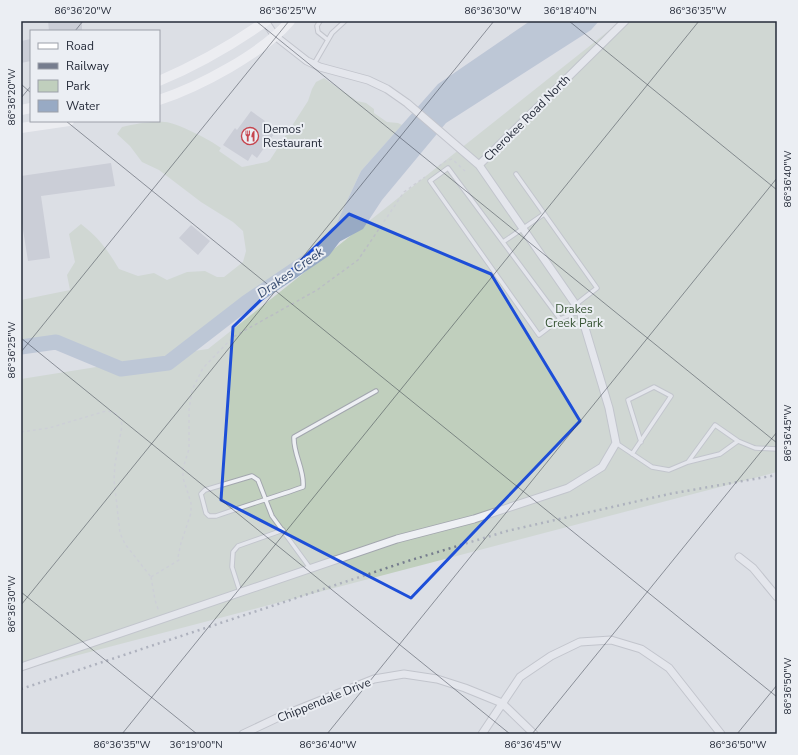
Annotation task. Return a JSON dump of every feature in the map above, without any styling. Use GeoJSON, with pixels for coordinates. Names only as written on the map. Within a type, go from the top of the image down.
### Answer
{"type":"FeatureCollection","features":[{"type":"Feature","properties":{"kind":"main road"},"geometry":{"type":"LineString","coordinates":[[160,80],[186,69],[210,56],[265,21]]}},
{"type":"Feature","properties":{"kind":"main road"},"geometry":{"type":"LineString","coordinates":[[160,100],[190,87],[228,67],[276,36],[290,21]]}},
{"type":"Feature","properties":{"kind":"main road"},"geometry":{"type":"LineString","coordinates":[[21,128],[62,122]]}},
{"type":"Feature","properties":{"kind":"street","name":"Cherokee Road North"},"geometry":{"type":"LineString","coordinates":[[265,21],[276,36],[296,54],[314,64],[368,80],[387,88],[407,103],[480,166],[625,21]]}},
{"type":"Feature","properties":{"kind":"street"},"geometry":{"type":"LineString","coordinates":[[21,667],[397,539],[474,519],[568,488],[602,467],[616,443],[609,408],[578,308],[480,166]]}},
{"type":"Feature","properties":{"kind":"street"},"geometry":{"type":"LineString","coordinates":[[740,557],[754,568],[777,598]]}},
{"type":"Feature","properties":{"kind":"street"},"geometry":{"type":"LineString","coordinates":[[482,734],[520,677],[551,656],[580,642],[611,640],[641,649],[669,668],[721,734]]}},
{"type":"Feature","properties":{"kind":"street","name":"Chippendale Drive"},"geometry":{"type":"LineString","coordinates":[[243,734],[279,717],[374,679],[404,674],[437,679],[465,688],[502,703],[534,734]]}},
{"type":"Feature","properties":{"kind":"lane"},"geometry":{"type":"LineString","coordinates":[[320,21],[317,26],[318,32],[328,40]]}},
{"type":"Feature","properties":{"kind":"lane"},"geometry":{"type":"LineString","coordinates":[[314,64],[332,33],[345,21]]}},
{"type":"Feature","properties":{"kind":"lane"},"geometry":{"type":"LineString","coordinates":[[516,174],[597,288],[578,308],[560,319],[539,335],[430,181],[448,168],[560,319]]}},
{"type":"Feature","properties":{"kind":"lane"},"geometry":{"type":"LineString","coordinates":[[503,242],[544,214]]}},
{"type":"Feature","properties":{"kind":"lane"},"geometry":{"type":"LineString","coordinates":[[632,454],[671,396],[654,387],[628,400],[640,442]]}},
{"type":"Feature","properties":{"kind":"lane"},"geometry":{"type":"LineString","coordinates":[[310,568],[272,516],[266,500],[258,480],[252,476],[204,490],[201,494],[202,504],[206,514],[208,516],[216,516],[266,500],[303,487],[302,473],[293,446],[294,437],[376,391]]}},
{"type":"Feature","properties":{"kind":"lane"},"geometry":{"type":"LineString","coordinates":[[688,462],[715,425],[738,441],[755,448],[777,449]]}},
{"type":"Feature","properties":{"kind":"lane"},"geometry":{"type":"LineString","coordinates":[[616,443],[652,467],[660,470],[669,470],[688,462],[720,454],[738,441]]}},
{"type":"Feature","properties":{"kind":"lane"},"geometry":{"type":"LineString","coordinates":[[240,592],[232,567],[233,552],[238,546],[283,530]]}},
{"type":"Feature","properties":{"kind":"path"},"geometry":{"type":"LineString","coordinates":[[433,170],[446,161],[452,159],[465,172]]}},
{"type":"Feature","properties":{"kind":"path"},"geometry":{"type":"LineString","coordinates":[[152,577],[179,560],[178,557],[181,543],[190,519],[191,503],[183,478],[183,468],[189,449],[189,410],[192,390],[203,368],[233,337],[317,290],[358,260],[404,192],[427,175]]}},
{"type":"Feature","properties":{"kind":"path"},"geometry":{"type":"LineString","coordinates":[[21,432],[56,426],[106,411],[113,412],[119,416],[122,426],[115,464],[114,487],[120,533],[125,544],[152,577],[155,600],[163,618]]}},
{"type":"Feature","properties":{"kind":"highlighted area"},"geometry":{"type":"Polygon","coordinates":[[[349,214],[491,274],[580,421],[411,598],[221,500],[233,327],[349,214]]]}},
{"type":"Feature","properties":{"kind":"green space","name":"Drakes Creek Park"},"geometry":{"type":"Polygon","coordinates":[[[621,21],[777,21],[777,472],[21,670],[21,379],[109,365],[56,342],[21,347],[21,300],[70,290],[67,275],[75,262],[69,234],[81,224],[102,244],[119,269],[138,276],[154,273],[167,280],[187,272],[205,271],[217,277],[224,277],[243,262],[246,251],[243,231],[233,222],[201,202],[159,170],[142,162],[130,146],[117,134],[122,127],[149,122],[170,123],[194,132],[210,141],[221,148],[219,151],[242,167],[267,162],[270,160],[308,101],[316,82],[324,78],[357,101],[366,103],[374,109],[374,113],[387,122],[402,125],[361,171],[324,250],[247,302],[180,353],[208,349],[621,21]]]}},
{"type":"Feature","properties":{"kind":"water"},"geometry":{"type":"Polygon","coordinates":[[[530,21],[599,21],[591,30],[446,123],[382,200],[363,229],[324,250],[361,171],[438,84],[530,21]]]}},
{"type":"Feature","properties":{"kind":"building"},"geometry":{"type":"Polygon","coordinates":[[[48,21],[82,21],[82,30],[49,30],[48,21]]]}},
{"type":"Feature","properties":{"kind":"building"},"geometry":{"type":"Polygon","coordinates":[[[30,39],[30,61],[21,63],[21,41],[30,39]]]}},
{"type":"Feature","properties":{"kind":"building","name":"Demos' Restaurant"},"geometry":{"type":"Polygon","coordinates":[[[251,111],[265,121],[262,125],[274,134],[257,158],[252,154],[248,161],[223,145],[235,128],[237,130],[251,111]]]}},
{"type":"Feature","properties":{"kind":"building"},"geometry":{"type":"Polygon","coordinates":[[[111,163],[115,186],[41,196],[50,258],[28,261],[21,217],[21,176],[111,163]]]}},
{"type":"Feature","properties":{"kind":"building"},"geometry":{"type":"Polygon","coordinates":[[[191,225],[210,241],[198,255],[179,238],[191,225]]]}},
{"type":"Feature","properties":{"kind":"waterway","name":"Drakes Creek"},"geometry":{"type":"LineString","coordinates":[[21,347],[56,342],[121,369],[168,363],[247,302],[324,250],[336,234]]}},
{"type":"Feature","properties":{"kind":"railway"},"geometry":{"type":"LineString","coordinates":[[21,689],[408,561],[507,531],[669,494],[777,475]]}},
{"type":"Feature","properties":{"kind":"place","name":"Demos' Restaurant"},"geometry":{"type":"Point","coordinates":[250,136]}}]}
